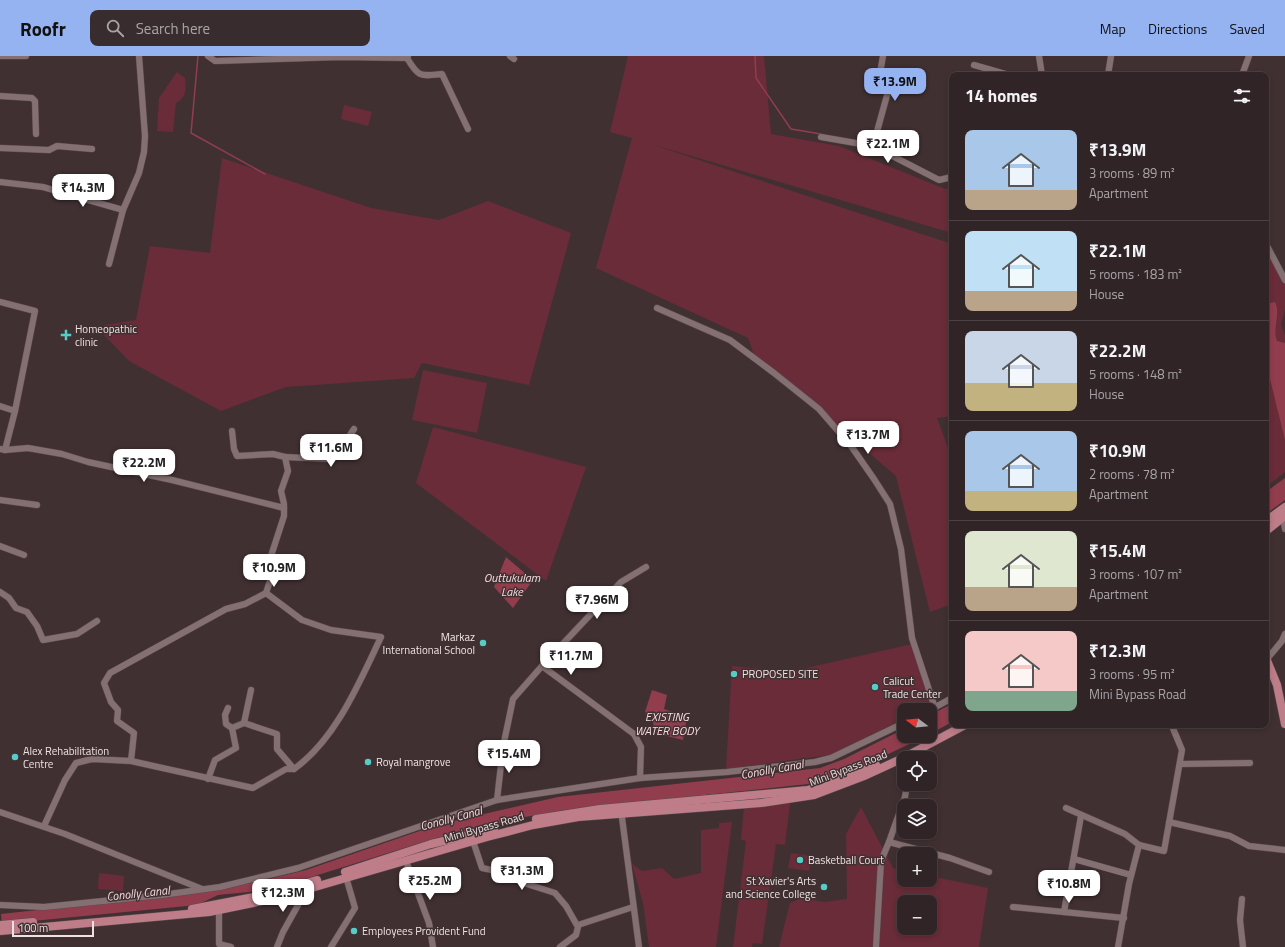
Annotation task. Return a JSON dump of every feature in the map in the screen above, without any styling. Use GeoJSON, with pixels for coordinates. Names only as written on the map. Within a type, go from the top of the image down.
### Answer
{"type":"FeatureCollection","features":[{"type":"Feature","properties":{"kind":"main road"},"geometry":{"type":"LineString","coordinates":[[1269,519],[1285,507]]}},
{"type":"Feature","properties":{"kind":"main road"},"geometry":{"type":"LineString","coordinates":[[1269,529],[1284,517]]}},
{"type":"Feature","properties":{"kind":"main road"},"geometry":{"type":"LineString","coordinates":[[1269,664],[1274,673],[1284,710],[1285,724]]}},
{"type":"Feature","properties":{"kind":"main road","name":"Mini Bypass Road"},"geometry":{"type":"LineString","coordinates":[[0,931],[219,910],[277,898],[473,841],[540,824],[621,810],[808,790],[856,774],[953,728]]}},
{"type":"Feature","properties":{"kind":"main road","name":"Mini Bypass Road"},"geometry":{"type":"LineString","coordinates":[[922,751],[961,728]]}},
{"type":"Feature","properties":{"kind":"main road","name":"Mini Bypass Road"},"geometry":{"type":"LineString","coordinates":[[0,925],[182,911],[264,894],[443,841],[554,815],[761,803],[814,795],[897,764]]}},
{"type":"Feature","properties":{"kind":"street"},"geometry":{"type":"LineString","coordinates":[[0,56],[26,56]]}},
{"type":"Feature","properties":{"kind":"street"},"geometry":{"type":"LineString","coordinates":[[109,264],[123,210],[139,173],[144,152],[145,136],[139,56]]}},
{"type":"Feature","properties":{"kind":"street"},"geometry":{"type":"LineString","coordinates":[[208,56],[215,61],[326,57],[407,57],[418,74],[422,76],[442,74],[468,128]]}},
{"type":"Feature","properties":{"kind":"street"},"geometry":{"type":"LineString","coordinates":[[873,146],[889,88],[879,79],[883,56]]}},
{"type":"Feature","properties":{"kind":"street"},"geometry":{"type":"LineString","coordinates":[[1039,56],[1042,72]]}},
{"type":"Feature","properties":{"kind":"street"},"geometry":{"type":"LineString","coordinates":[[1108,72],[1111,56]]}},
{"type":"Feature","properties":{"kind":"street"},"geometry":{"type":"LineString","coordinates":[[1243,72],[1249,56]]}},
{"type":"Feature","properties":{"kind":"street"},"geometry":{"type":"LineString","coordinates":[[974,65],[998,72]]}},
{"type":"Feature","properties":{"kind":"street"},"geometry":{"type":"LineString","coordinates":[[0,96],[32,98],[35,101],[36,134]]}},
{"type":"Feature","properties":{"kind":"street"},"geometry":{"type":"LineString","coordinates":[[821,137],[873,146],[939,180],[949,178]]}},
{"type":"Feature","properties":{"kind":"street"},"geometry":{"type":"LineString","coordinates":[[0,148],[49,150],[57,146],[92,149]]}},
{"type":"Feature","properties":{"kind":"street"},"geometry":{"type":"LineString","coordinates":[[0,182],[43,187],[123,210]]}},
{"type":"Feature","properties":{"kind":"street"},"geometry":{"type":"LineString","coordinates":[[1269,250],[1285,280]]}},
{"type":"Feature","properties":{"kind":"street"},"geometry":{"type":"LineString","coordinates":[[0,302],[35,311],[14,411],[2,449],[28,448],[62,454],[88,462],[172,480],[284,508]]}},
{"type":"Feature","properties":{"kind":"street"},"geometry":{"type":"LineString","coordinates":[[657,308],[730,340],[774,373],[819,409],[851,446],[874,479],[890,504],[901,549],[912,638],[930,703]]}},
{"type":"Feature","properties":{"kind":"street"},"geometry":{"type":"LineString","coordinates":[[0,406],[14,411]]}},
{"type":"Feature","properties":{"kind":"street"},"geometry":{"type":"LineString","coordinates":[[232,431],[234,449],[237,456],[273,454],[285,457],[328,459],[344,444],[354,429]]}},
{"type":"Feature","properties":{"kind":"street"},"geometry":{"type":"LineString","coordinates":[[131,762],[134,733],[117,721],[118,710],[111,702],[104,683],[110,673],[226,608],[245,604],[266,593],[272,575],[272,556],[284,516],[281,491],[288,471],[285,457]]}},
{"type":"Feature","properties":{"kind":"street"},"geometry":{"type":"LineString","coordinates":[[0,500],[37,505]]}},
{"type":"Feature","properties":{"kind":"street"},"geometry":{"type":"LineString","coordinates":[[1284,517],[1285,529]]}},
{"type":"Feature","properties":{"kind":"street"},"geometry":{"type":"LineString","coordinates":[[0,546],[24,555]]}},
{"type":"Feature","properties":{"kind":"street"},"geometry":{"type":"LineString","coordinates":[[497,800],[502,747],[513,699],[621,582],[646,567]]}},
{"type":"Feature","properties":{"kind":"street"},"geometry":{"type":"LineString","coordinates":[[0,592],[9,598],[16,608],[27,612],[37,626],[43,640],[77,634],[97,621]]}},
{"type":"Feature","properties":{"kind":"street"},"geometry":{"type":"LineString","coordinates":[[44,826],[65,780],[76,763],[92,759],[131,762],[253,788],[286,769],[294,769],[304,762],[324,740],[363,674],[380,637],[331,630],[302,620],[266,593]]}},
{"type":"Feature","properties":{"kind":"street"},"geometry":{"type":"LineString","coordinates":[[1269,655],[1282,641],[1285,634]]}},
{"type":"Feature","properties":{"kind":"street"},"geometry":{"type":"LineString","coordinates":[[542,666],[634,734],[641,747],[640,778]]}},
{"type":"Feature","properties":{"kind":"street"},"geometry":{"type":"LineString","coordinates":[[244,723],[251,690]]}},
{"type":"Feature","properties":{"kind":"street"},"geometry":{"type":"LineString","coordinates":[[937,706],[949,700]]}},
{"type":"Feature","properties":{"kind":"street"},"geometry":{"type":"LineString","coordinates":[[208,779],[215,760],[236,748],[232,728],[226,724],[225,715],[228,708]]}},
{"type":"Feature","properties":{"kind":"street"},"geometry":{"type":"LineString","coordinates":[[232,728],[244,723],[277,734],[276,749],[294,769]]}},
{"type":"Feature","properties":{"kind":"street"},"geometry":{"type":"LineString","coordinates":[[0,905],[44,907],[220,887],[298,868],[497,800],[640,778],[727,772],[815,762],[832,758],[897,726]]}},
{"type":"Feature","properties":{"kind":"street"},"geometry":{"type":"LineString","coordinates":[[1066,808],[1081,816],[1125,834],[1139,845],[1164,851],[1182,750],[1173,728]]}},
{"type":"Feature","properties":{"kind":"street"},"geometry":{"type":"LineString","coordinates":[[1180,764],[1250,763]]}},
{"type":"Feature","properties":{"kind":"street"},"geometry":{"type":"LineString","coordinates":[[876,947],[881,861],[906,791]]}},
{"type":"Feature","properties":{"kind":"street"},"geometry":{"type":"LineString","coordinates":[[621,810],[639,947]]}},
{"type":"Feature","properties":{"kind":"street"},"geometry":{"type":"LineString","coordinates":[[0,812],[44,826],[203,890]]}},
{"type":"Feature","properties":{"kind":"street"},"geometry":{"type":"LineString","coordinates":[[1064,912],[1081,816]]}},
{"type":"Feature","properties":{"kind":"street"},"geometry":{"type":"LineString","coordinates":[[1169,822],[1230,836],[1249,846],[1285,850]]}},
{"type":"Feature","properties":{"kind":"street"},"geometry":{"type":"LineString","coordinates":[[473,841],[482,868],[516,875],[528,884],[555,893],[578,925],[576,935],[560,947]]}},
{"type":"Feature","properties":{"kind":"street"},"geometry":{"type":"LineString","coordinates":[[889,842],[950,858],[989,872]]}},
{"type":"Feature","properties":{"kind":"street"},"geometry":{"type":"LineString","coordinates":[[1118,947],[1131,876],[1139,845]]}},
{"type":"Feature","properties":{"kind":"street"},"geometry":{"type":"LineString","coordinates":[[1074,859],[1131,876]]}},
{"type":"Feature","properties":{"kind":"street"},"geometry":{"type":"LineString","coordinates":[[406,861],[429,923],[433,947]]}},
{"type":"Feature","properties":{"kind":"street"},"geometry":{"type":"LineString","coordinates":[[331,947],[355,908],[346,877]]}},
{"type":"Feature","properties":{"kind":"street"},"geometry":{"type":"LineString","coordinates":[[277,947],[282,932],[307,889]]}},
{"type":"Feature","properties":{"kind":"street"},"geometry":{"type":"LineString","coordinates":[[1242,900],[1240,920],[1243,947]]}},
{"type":"Feature","properties":{"kind":"street"},"geometry":{"type":"LineString","coordinates":[[578,925],[633,907]]}},
{"type":"Feature","properties":{"kind":"street"},"geometry":{"type":"LineString","coordinates":[[1013,907],[1124,918]]}},
{"type":"Feature","properties":{"kind":"street"},"geometry":{"type":"LineString","coordinates":[[219,910],[219,944],[231,947]]}},
{"type":"Feature","properties":{"kind":"shaded area"},"geometry":{"type":"Polygon","coordinates":[[[628,56],[764,56],[771,134],[839,146],[945,189],[949,188],[949,232],[651,144],[949,243],[949,416],[937,418],[949,451],[949,605],[930,612],[896,476],[755,358],[748,338],[596,268],[632,138],[610,132],[628,56]]]}},
{"type":"Feature","properties":{"kind":"shaded area"},"geometry":{"type":"Polygon","coordinates":[[[177,72],[185,78],[185,92],[180,101],[176,103],[173,132],[157,131],[159,98],[177,72]]]}},
{"type":"Feature","properties":{"kind":"shaded area"},"geometry":{"type":"Polygon","coordinates":[[[344,105],[372,112],[368,126],[341,119],[344,105]]]}},
{"type":"Feature","properties":{"kind":"shaded area"},"geometry":{"type":"Polygon","coordinates":[[[222,158],[371,208],[439,220],[488,201],[571,233],[529,385],[422,363],[414,378],[286,387],[221,411],[129,361],[104,335],[104,325],[136,320],[150,246],[210,253],[222,158]]]}},
{"type":"Feature","properties":{"kind":"shaded area"},"geometry":{"type":"Polygon","coordinates":[[[1269,255],[1285,282],[1285,309],[1281,325],[1285,335],[1285,472],[1269,485],[1269,255]]]}},
{"type":"Feature","properties":{"kind":"shaded area"},"geometry":{"type":"Polygon","coordinates":[[[423,370],[487,383],[477,433],[412,420],[423,370]]]}},
{"type":"Feature","properties":{"kind":"shaded area"},"geometry":{"type":"Polygon","coordinates":[[[433,427],[586,467],[546,581],[416,483],[433,427]]]}},
{"type":"Feature","properties":{"kind":"shaded area"},"geometry":{"type":"Polygon","coordinates":[[[912,644],[931,703],[897,703],[897,722],[830,755],[726,769],[732,666],[789,672],[912,644]]]}},
{"type":"Feature","properties":{"kind":"shaded area"},"geometry":{"type":"Polygon","coordinates":[[[790,803],[785,845],[776,844],[762,944],[753,943],[752,947],[733,947],[746,841],[741,840],[744,807],[790,803]]]}},
{"type":"Feature","properties":{"kind":"shaded area"},"geometry":{"type":"Polygon","coordinates":[[[861,807],[893,868],[897,869],[897,887],[937,887],[937,877],[988,888],[979,947],[779,947],[790,903],[801,898],[824,902],[847,899],[846,834],[861,807]]]}},
{"type":"Feature","properties":{"kind":"shaded area"},"geometry":{"type":"Polygon","coordinates":[[[732,822],[716,947],[649,947],[643,903],[632,864],[642,871],[662,868],[674,879],[701,873],[701,830],[719,828],[719,823],[732,822]]]}},
{"type":"Feature","properties":{"kind":"shaded area","name":"Basketball Court"},"geometry":{"type":"Polygon","coordinates":[[[791,853],[812,856],[809,871],[788,868],[791,853]]]}},
{"type":"Feature","properties":{"kind":"shaded area"},"geometry":{"type":"Polygon","coordinates":[[[99,873],[124,876],[123,891],[98,889],[99,873]]]}},
{"type":"Feature","properties":{"kind":"water"},"geometry":{"type":"Polygon","coordinates":[[[1275,302],[1277,306],[1275,331],[1277,341],[1285,343],[1285,440],[1269,375],[1269,303],[1275,302]]]}},
{"type":"Feature","properties":{"kind":"water"},"geometry":{"type":"Polygon","coordinates":[[[1285,478],[1285,500],[1269,512],[1269,490],[1285,478]]]}},
{"type":"Feature","properties":{"kind":"water","name":"Outtukulam Lake"},"geometry":{"type":"Polygon","coordinates":[[[506,557],[533,580],[513,608],[494,587],[506,557]]]}},
{"type":"Feature","properties":{"kind":"water","name":"EXISTING WATER BODY"},"geometry":{"type":"Polygon","coordinates":[[[652,690],[667,695],[664,709],[687,717],[683,740],[654,733],[653,719],[645,712],[652,690]]]}},
{"type":"Feature","properties":{"kind":"water"},"geometry":{"type":"Polygon","coordinates":[[[949,706],[949,724],[937,730],[937,712],[949,706]]]}},
{"type":"Feature","properties":{"kind":"water"},"geometry":{"type":"Polygon","coordinates":[[[897,732],[897,743],[911,743],[855,770],[808,784],[565,810],[525,817],[436,838],[270,890],[218,895],[197,905],[2,924],[1,914],[212,891],[260,881],[306,870],[437,825],[558,797],[820,768],[844,759],[897,732]]]}},
{"type":"Feature","properties":{"kind":"waterway"},"geometry":{"type":"LineString","coordinates":[[198,56],[191,133],[265,174]]}},
{"type":"Feature","properties":{"kind":"waterway"},"geometry":{"type":"LineString","coordinates":[[755,56],[756,78],[791,129],[821,134]]}},
{"type":"Feature","properties":{"kind":"place","name":"Homeopathic clinic"},"geometry":{"type":"Point","coordinates":[66,335]}},
{"type":"Feature","properties":{"kind":"place","name":"Markaz International School"},"geometry":{"type":"Point","coordinates":[483,643]}},
{"type":"Feature","properties":{"kind":"place","name":"PROPOSED SITE"},"geometry":{"type":"Point","coordinates":[734,674]}},
{"type":"Feature","properties":{"kind":"place","name":"Calicut Trade Center"},"geometry":{"type":"Point","coordinates":[875,687]}},
{"type":"Feature","properties":{"kind":"place","name":"Alex Rehabilitation Centre"},"geometry":{"type":"Point","coordinates":[15,757]}},
{"type":"Feature","properties":{"kind":"place","name":"Royal mangrove"},"geometry":{"type":"Point","coordinates":[368,762]}},
{"type":"Feature","properties":{"kind":"place","name":"Basketball Court"},"geometry":{"type":"Point","coordinates":[800,860]}},
{"type":"Feature","properties":{"kind":"place","name":"St Xavier's Arts and Science College"},"geometry":{"type":"Point","coordinates":[824,887]}},
{"type":"Feature","properties":{"kind":"place","name":"Employees Provident Fund"},"geometry":{"type":"Point","coordinates":[354,931]}},
{"type":"Feature","properties":{"kind":"water label","name":"Conolly Canal"},"geometry":{"type":"Point","coordinates":[772,769]}},
{"type":"Feature","properties":{"kind":"water label","name":"Conolly Canal"},"geometry":{"type":"Point","coordinates":[451,818]}},
{"type":"Feature","properties":{"kind":"water label","name":"Conolly Canal"},"geometry":{"type":"Point","coordinates":[138,893]}}]}
